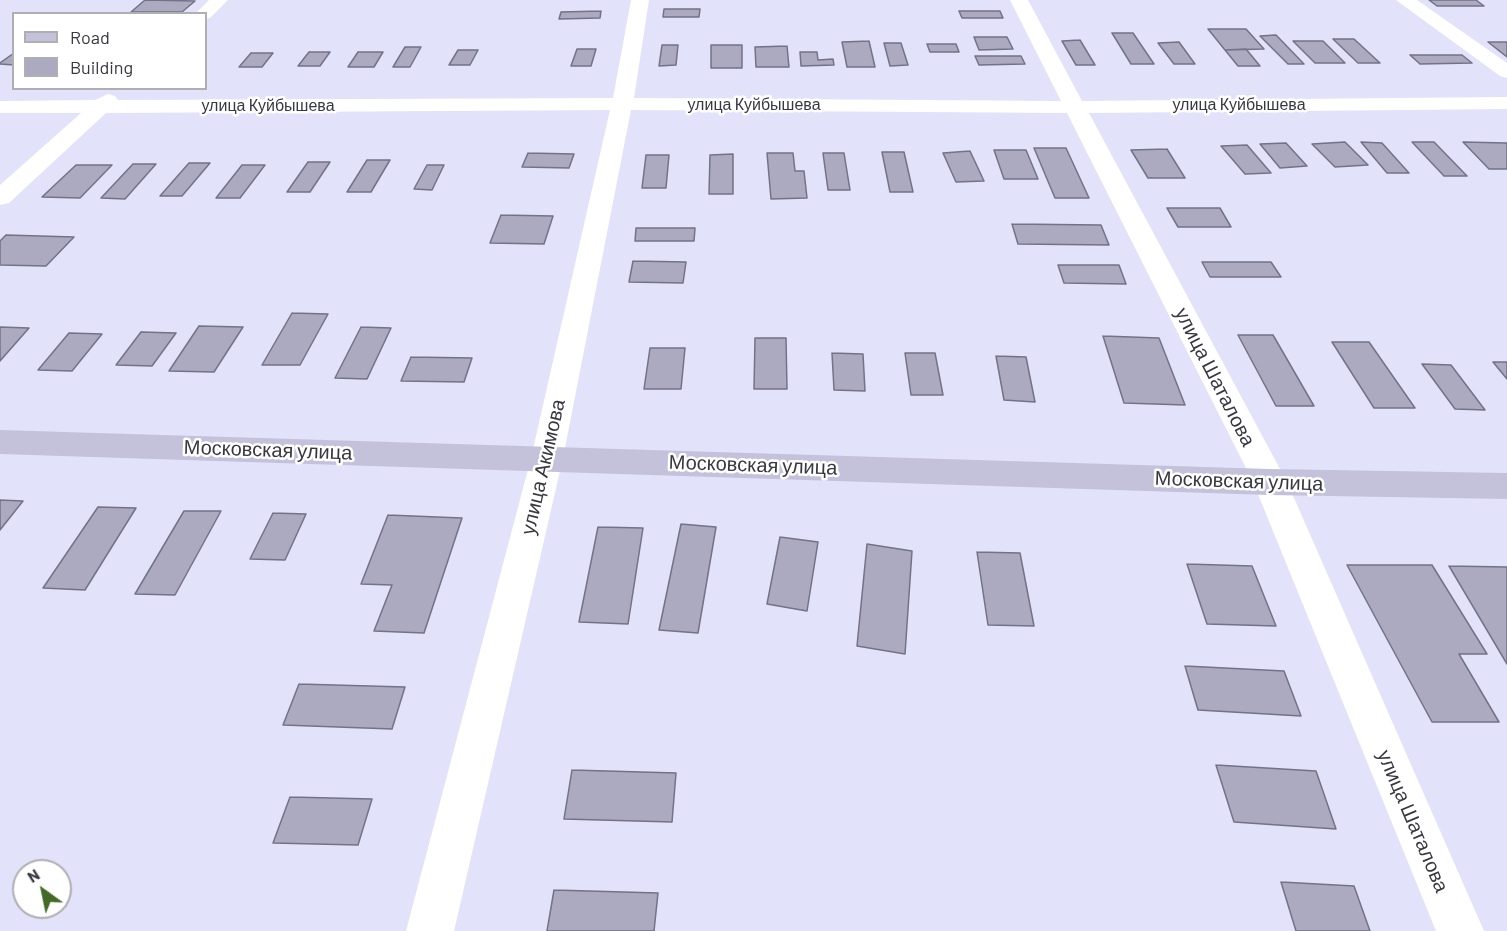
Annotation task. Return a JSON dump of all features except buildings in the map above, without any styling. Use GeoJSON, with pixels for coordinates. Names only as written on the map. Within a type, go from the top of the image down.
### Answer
{"type":"FeatureCollection","features":[{"type":"Feature","properties":{"kind":"street"},"geometry":{"type":"LineString","coordinates":[[206,12],[219,0]]}},
{"type":"Feature","properties":{"kind":"street","name":"улица Акимова"},"geometry":{"type":"LineString","coordinates":[[430,931],[547,458],[622,105],[640,0]]}},
{"type":"Feature","properties":{"kind":"street","name":"улица Шаталова"},"geometry":{"type":"LineString","coordinates":[[1019,0],[1270,482],[1460,931]]}},
{"type":"Feature","properties":{"kind":"street"},"geometry":{"type":"LineString","coordinates":[[1405,0],[1507,72]]}},
{"type":"Feature","properties":{"kind":"street"},"geometry":{"type":"LineString","coordinates":[[0,198],[118,90]]}},
{"type":"Feature","properties":{"kind":"street","name":"улица Куйбышева"},"geometry":{"type":"LineString","coordinates":[[0,107],[1076,106],[1507,103]]}},
{"type":"Feature","properties":{"kind":"street","name":"Московская улица"},"geometry":{"type":"LineString","coordinates":[[0,442],[1270,482],[1507,486]]}}]}
